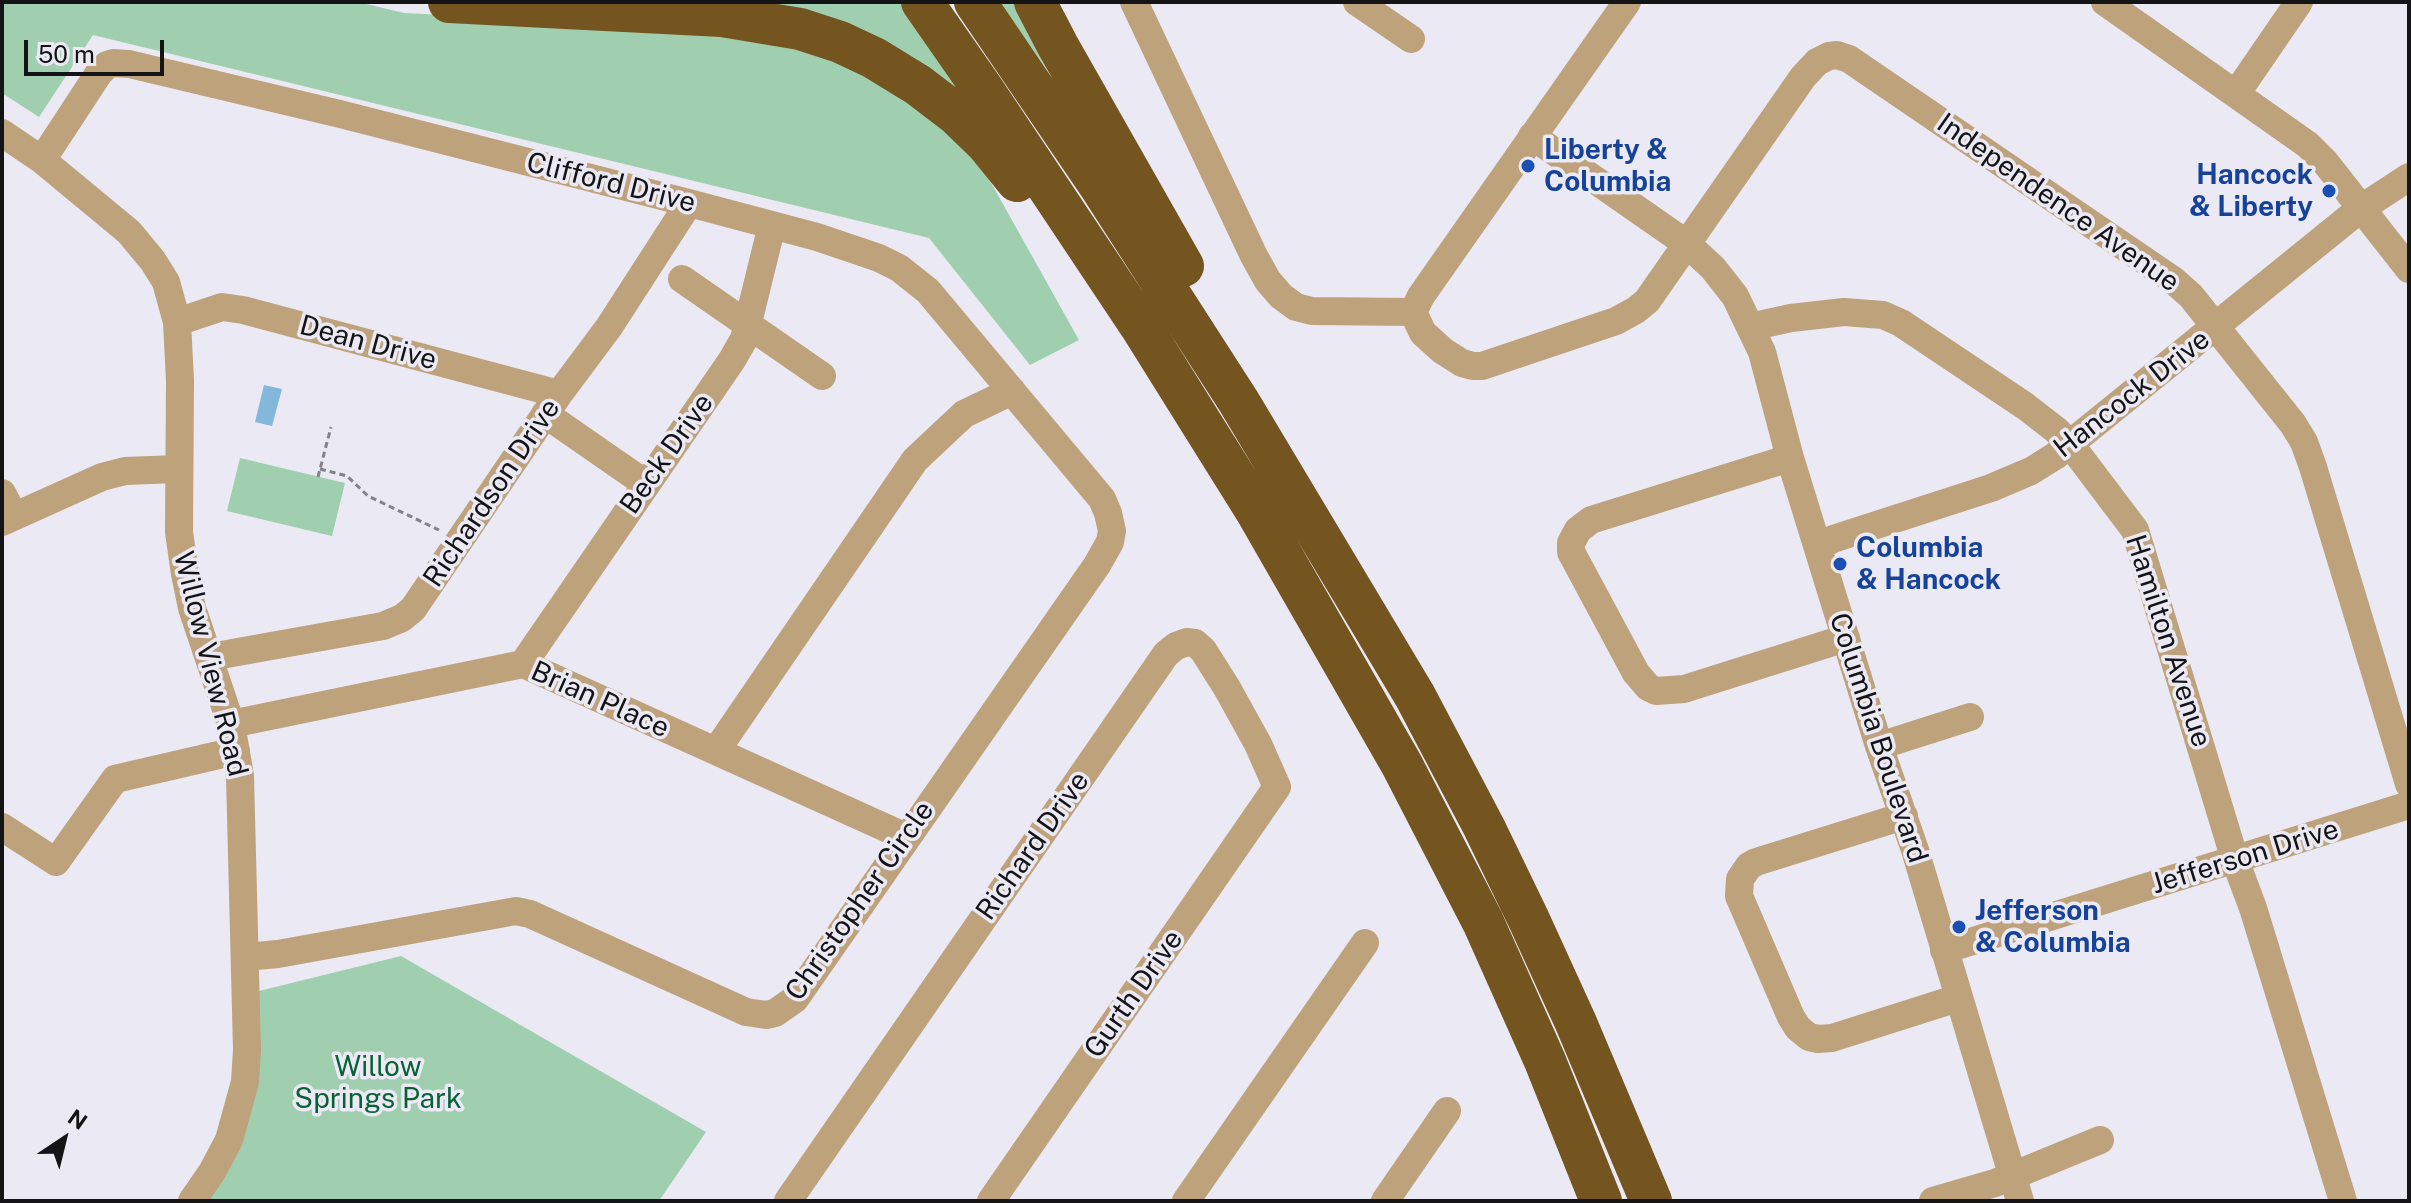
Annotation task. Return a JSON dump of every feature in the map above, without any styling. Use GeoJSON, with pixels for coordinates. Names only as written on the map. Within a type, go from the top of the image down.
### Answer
{"type":"FeatureCollection","features":[{"type":"Feature","properties":{"kind":"highway"},"geometry":{"type":"LineString","coordinates":[[449,2],[758,20],[840,42],[874,58],[918,85],[967,124],[1014,175],[1258,514]]}},
{"type":"Feature","properties":{"kind":"highway"},"geometry":{"type":"LineString","coordinates":[[922,2],[1091,250],[1258,514],[1402,765],[1483,922],[1545,1061],[1601,1201]]}},
{"type":"Feature","properties":{"kind":"highway"},"geometry":{"type":"LineString","coordinates":[[975,2],[1100,186],[1239,402],[1415,696],[1484,827],[1576,1023],[1651,1201]]}},
{"type":"Feature","properties":{"kind":"highway"},"geometry":{"type":"LineString","coordinates":[[1035,2],[1241,368],[1318,530]]}},
{"type":"Feature","properties":{"kind":"street"},"geometry":{"type":"LineString","coordinates":[[1134,2],[1254,256],[1281,296],[1296,307],[1312,311],[1413,312]]}},
{"type":"Feature","properties":{"kind":"street"},"geometry":{"type":"LineString","coordinates":[[1357,2],[1411,39]]}},
{"type":"Feature","properties":{"kind":"street"},"geometry":{"type":"LineString","coordinates":[[1413,312],[1421,296],[1627,2]]}},
{"type":"Feature","properties":{"kind":"street"},"geometry":{"type":"LineString","coordinates":[[2105,2],[2308,145],[2325,162],[2409,269]]}},
{"type":"Feature","properties":{"kind":"street"},"geometry":{"type":"LineString","coordinates":[[2236,94],[2299,2]]}},
{"type":"Feature","properties":{"kind":"street","name":"Independence Avenue"},"geometry":{"type":"LineString","coordinates":[[1687,244],[1803,77],[1817,62],[1837,55],[1849,59],[2173,280],[2191,296],[2304,442],[2409,784]]}},
{"type":"Feature","properties":{"kind":"street","name":"Clifford Drive"},"geometry":{"type":"LineString","coordinates":[[42,160],[99,73],[113,63],[129,64],[689,203],[879,258],[914,278],[928,291],[1102,499],[1110,524]]}},
{"type":"Feature","properties":{"kind":"street","name":"Willow View Road"},"geometry":{"type":"LineString","coordinates":[[6,136],[42,160],[129,232],[153,261],[169,290],[177,322],[180,381],[179,532],[192,608],[233,737],[240,776],[247,1050],[239,1111],[229,1140],[192,1201]]}},
{"type":"Feature","properties":{"kind":"street","name":"Columbia Boulevard"},"geometry":{"type":"LineString","coordinates":[[1532,136],[1687,244],[1713,268],[1735,296],[1762,352],[1790,458],[1879,746],[1904,816],[2016,1188]]}},
{"type":"Feature","properties":{"kind":"street","name":"Hancock Drive"},"geometry":{"type":"LineString","coordinates":[[1818,547],[1833,539],[1991,488],[2031,471],[2070,444],[2360,209],[2409,177]]}},
{"type":"Feature","properties":{"kind":"street","name":"Richardson Drive"},"geometry":{"type":"LineString","coordinates":[[210,657],[383,626],[402,618],[413,609],[552,404],[609,327],[689,203]]}},
{"type":"Feature","properties":{"kind":"street","name":"Beck Drive"},"geometry":{"type":"LineString","coordinates":[[523,664],[744,339],[772,225]]}},
{"type":"Feature","properties":{"kind":"street"},"geometry":{"type":"LineString","coordinates":[[1413,312],[1423,333],[1443,351],[1462,363],[1482,366],[1616,321],[1636,310],[1647,301],[1687,244]]}},
{"type":"Feature","properties":{"kind":"street"},"geometry":{"type":"LineString","coordinates":[[682,279],[822,376]]}},
{"type":"Feature","properties":{"kind":"street","name":"Dean Drive"},"geometry":{"type":"LineString","coordinates":[[177,322],[222,307],[243,310],[552,404],[646,484]]}},
{"type":"Feature","properties":{"kind":"street","name":"Hamilton Avenue"},"geometry":{"type":"LineString","coordinates":[[1750,327],[1791,318],[1844,312],[1883,315],[1901,323],[2025,406],[2070,444],[2135,530],[2343,1201]]}},
{"type":"Feature","properties":{"kind":"street"},"geometry":{"type":"LineString","coordinates":[[716,751],[915,460],[964,414],[1012,391]]}},
{"type":"Feature","properties":{"kind":"street"},"geometry":{"type":"LineString","coordinates":[[1790,458],[1591,520],[1578,530],[1571,543],[1571,552],[1636,673],[1656,691],[1684,689],[1846,638]]}},
{"type":"Feature","properties":{"kind":"street"},"geometry":{"type":"LineString","coordinates":[[6,511],[125,471],[178,469]]}},
{"type":"Feature","properties":{"kind":"street","name":"Christopher Circle"},"geometry":{"type":"LineString","coordinates":[[245,957],[278,954],[516,911],[530,914],[746,1012],[766,1015],[787,1007],[1097,565],[1110,542],[1110,524]]}},
{"type":"Feature","properties":{"kind":"street","name":"Richard Drive"},"geometry":{"type":"LineString","coordinates":[[788,1201],[1166,654],[1187,642],[1203,650],[1258,744],[1277,787]]}},
{"type":"Feature","properties":{"kind":"street","name":"Brian Place"},"geometry":{"type":"LineString","coordinates":[[2,827],[56,862],[115,779],[233,737],[523,664],[906,837]]}},
{"type":"Feature","properties":{"kind":"street"},"geometry":{"type":"LineString","coordinates":[[1879,746],[1970,717]]}},
{"type":"Feature","properties":{"kind":"street","name":"Gurth Drive"},"geometry":{"type":"LineString","coordinates":[[991,1201],[1277,787]]}},
{"type":"Feature","properties":{"kind":"street","name":"Jefferson Drive"},"geometry":{"type":"LineString","coordinates":[[1944,950],[2409,805]]}},
{"type":"Feature","properties":{"kind":"street"},"geometry":{"type":"LineString","coordinates":[[1904,816],[1756,862],[1740,879],[1739,896],[1791,1017],[1809,1037],[1832,1038],[1958,998]]}},
{"type":"Feature","properties":{"kind":"street"},"geometry":{"type":"LineString","coordinates":[[1186,1201],[1365,943]]}},
{"type":"Feature","properties":{"kind":"street"},"geometry":{"type":"LineString","coordinates":[[1385,1201],[1447,1111]]}},
{"type":"Feature","properties":{"kind":"street"},"geometry":{"type":"LineString","coordinates":[[1933,1201],[2016,1188],[2100,1140]]}},
{"type":"Feature","properties":{"kind":"path"},"geometry":{"type":"LineString","coordinates":[[318,477],[331,427]]}},
{"type":"Feature","properties":{"kind":"path"},"geometry":{"type":"LineString","coordinates":[[320,469],[347,476],[368,496],[460,540]]}},
{"type":"Feature","properties":{"kind":"green space"},"geometry":{"type":"Polygon","coordinates":[[[2,2],[358,2],[404,13],[692,27],[846,59],[966,138],[1079,340],[1030,365],[929,238],[93,35],[39,117],[2,93],[2,2]]]}},
{"type":"Feature","properties":{"kind":"green space"},"geometry":{"type":"Polygon","coordinates":[[[669,2],[899,2],[978,114],[669,2]]]}},
{"type":"Feature","properties":{"kind":"green space"},"geometry":{"type":"Polygon","coordinates":[[[999,2],[1027,2],[1082,119],[999,2]]]}},
{"type":"Feature","properties":{"kind":"green space"},"geometry":{"type":"Polygon","coordinates":[[[240,458],[345,483],[332,536],[227,511],[240,458]]]}},
{"type":"Feature","properties":{"kind":"green space","name":"Willow Springs Park"},"geometry":{"type":"Polygon","coordinates":[[[401,956],[706,1132],[659,1201],[202,1201],[255,992],[401,956]]]}},
{"type":"Feature","properties":{"kind":"water"},"geometry":{"type":"Polygon","coordinates":[[[264,385],[282,389],[272,426],[255,422],[264,385]]]}},
{"type":"Feature","properties":{"kind":"place","name":"Liberty & Columbia"},"geometry":{"type":"Point","coordinates":[1528,166]}},
{"type":"Feature","properties":{"kind":"place","name":"Hancock & Liberty"},"geometry":{"type":"Point","coordinates":[2329,191]}},
{"type":"Feature","properties":{"kind":"place","name":"Columbia & Hancock"},"geometry":{"type":"Point","coordinates":[1840,564]}},
{"type":"Feature","properties":{"kind":"place","name":"Jefferson & Columbia"},"geometry":{"type":"Point","coordinates":[1959,927]}}]}
